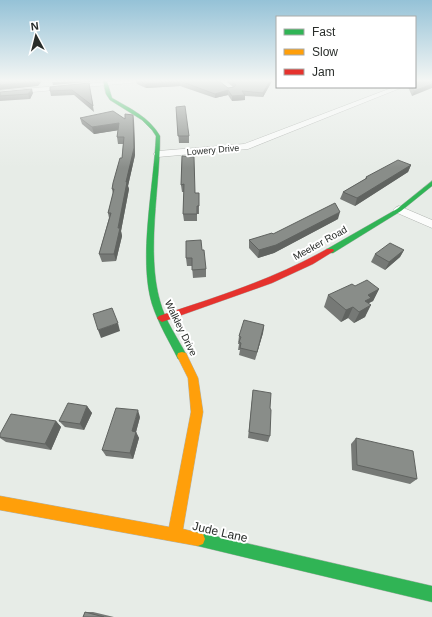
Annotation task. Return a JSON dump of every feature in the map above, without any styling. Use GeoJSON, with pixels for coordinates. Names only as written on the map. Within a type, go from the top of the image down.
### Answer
{"type":"FeatureCollection","features":[{"type":"Feature","properties":{"kind":"street","name":"Walkley Drive"},"geometry":{"type":"LineString","coordinates":[[129,110],[145,119],[154,128],[158,136],[151,255],[154,296],[162,318],[193,378],[197,412],[175,534]]}},
{"type":"Feature","properties":{"kind":"street","name":"Lowery Drive"},"geometry":{"type":"LineString","coordinates":[[158,154],[245,147],[341,110]]}},
{"type":"Feature","properties":{"kind":"street","name":"Meeker Road"},"geometry":{"type":"LineString","coordinates":[[162,318],[234,294],[305,266],[399,210],[432,183]]}},
{"type":"Feature","properties":{"kind":"street"},"geometry":{"type":"LineString","coordinates":[[399,210],[432,224]]}},
{"type":"Feature","properties":{"kind":"street","name":"Jude Lane"},"geometry":{"type":"LineString","coordinates":[[0,503],[175,534],[432,594]]}},
{"type":"Feature","properties":{"kind":"building"},"geometry":{"type":"Polygon","coordinates":[[[176,110],[186,110],[189,136],[178,136],[176,110]]]}},
{"type":"Feature","properties":{"kind":"building"},"geometry":{"type":"Polygon","coordinates":[[[113,111],[125,119],[125,114],[133,115],[134,148],[126,182],[118,228],[120,228],[114,254],[99,254],[111,213],[108,213],[114,189],[112,189],[113,183],[120,158],[122,158],[124,137],[117,137],[119,123],[92,127],[80,118],[113,111]]]}},
{"type":"Feature","properties":{"kind":"building"},"geometry":{"type":"Polygon","coordinates":[[[182,156],[194,157],[195,193],[199,193],[199,206],[197,206],[197,214],[183,214],[184,184],[181,185],[182,156]]]}},
{"type":"Feature","properties":{"kind":"building"},"geometry":{"type":"Polygon","coordinates":[[[398,160],[411,165],[357,198],[343,192],[367,178],[366,177],[398,160]]]}},
{"type":"Feature","properties":{"kind":"building"},"geometry":{"type":"Polygon","coordinates":[[[335,203],[340,212],[276,245],[259,250],[249,240],[272,233],[273,234],[335,203]]]}},
{"type":"Feature","properties":{"kind":"building"},"geometry":{"type":"Polygon","coordinates":[[[201,240],[202,250],[204,250],[206,269],[192,270],[192,258],[186,258],[186,241],[201,240]]]}},
{"type":"Feature","properties":{"kind":"building"},"geometry":{"type":"Polygon","coordinates":[[[390,243],[404,250],[389,262],[375,254],[390,243]]]}},
{"type":"Feature","properties":{"kind":"building"},"geometry":{"type":"Polygon","coordinates":[[[367,280],[379,289],[368,295],[371,298],[365,301],[371,305],[359,312],[353,307],[346,310],[328,295],[352,284],[355,286],[367,280]]]}},
{"type":"Feature","properties":{"kind":"building"},"geometry":{"type":"Polygon","coordinates":[[[112,308],[118,323],[98,330],[93,314],[112,308]]]}},
{"type":"Feature","properties":{"kind":"building"},"geometry":{"type":"Polygon","coordinates":[[[244,320],[264,325],[257,352],[240,348],[241,343],[239,342],[241,337],[239,336],[244,320]]]}},
{"type":"Feature","properties":{"kind":"building"},"geometry":{"type":"Polygon","coordinates":[[[253,390],[271,393],[270,436],[249,432],[253,390]]]}},
{"type":"Feature","properties":{"kind":"building"},"geometry":{"type":"Polygon","coordinates":[[[68,403],[87,406],[80,424],[59,421],[68,403]]]}},
{"type":"Feature","properties":{"kind":"building"},"geometry":{"type":"Polygon","coordinates":[[[116,408],[138,410],[132,431],[136,432],[130,453],[102,450],[116,408]]]}},
{"type":"Feature","properties":{"kind":"building"},"geometry":{"type":"Polygon","coordinates":[[[11,414],[56,421],[45,444],[0,437],[0,434],[11,414]]]}},
{"type":"Feature","properties":{"kind":"building"},"geometry":{"type":"Polygon","coordinates":[[[356,438],[413,451],[417,479],[357,465],[356,438]]]}},
{"type":"Feature","properties":{"kind":"building"},"geometry":{"type":"Polygon","coordinates":[[[85,612],[104,617],[83,617],[85,612]]]}},
{"type":"Feature","properties":{"kind":"traffic: fast"},"geometry":{"type":"LineString","coordinates":[[131,110],[144,119],[154,129],[158,136],[151,236],[154,295],[159,311],[182,356]]}},
{"type":"Feature","properties":{"kind":"traffic: fast"},"geometry":{"type":"LineString","coordinates":[[330,251],[399,210],[432,183]]}},
{"type":"Feature","properties":{"kind":"traffic: fast"},"geometry":{"type":"LineString","coordinates":[[198,539],[432,594]]}},
{"type":"Feature","properties":{"kind":"traffic: slow"},"geometry":{"type":"LineString","coordinates":[[175,534],[197,412],[193,378],[182,356]]}},
{"type":"Feature","properties":{"kind":"traffic: slow"},"geometry":{"type":"LineString","coordinates":[[0,503],[198,539]]}},
{"type":"Feature","properties":{"kind":"traffic: jam"},"geometry":{"type":"LineString","coordinates":[[162,318],[269,281],[330,251]]}}]}
